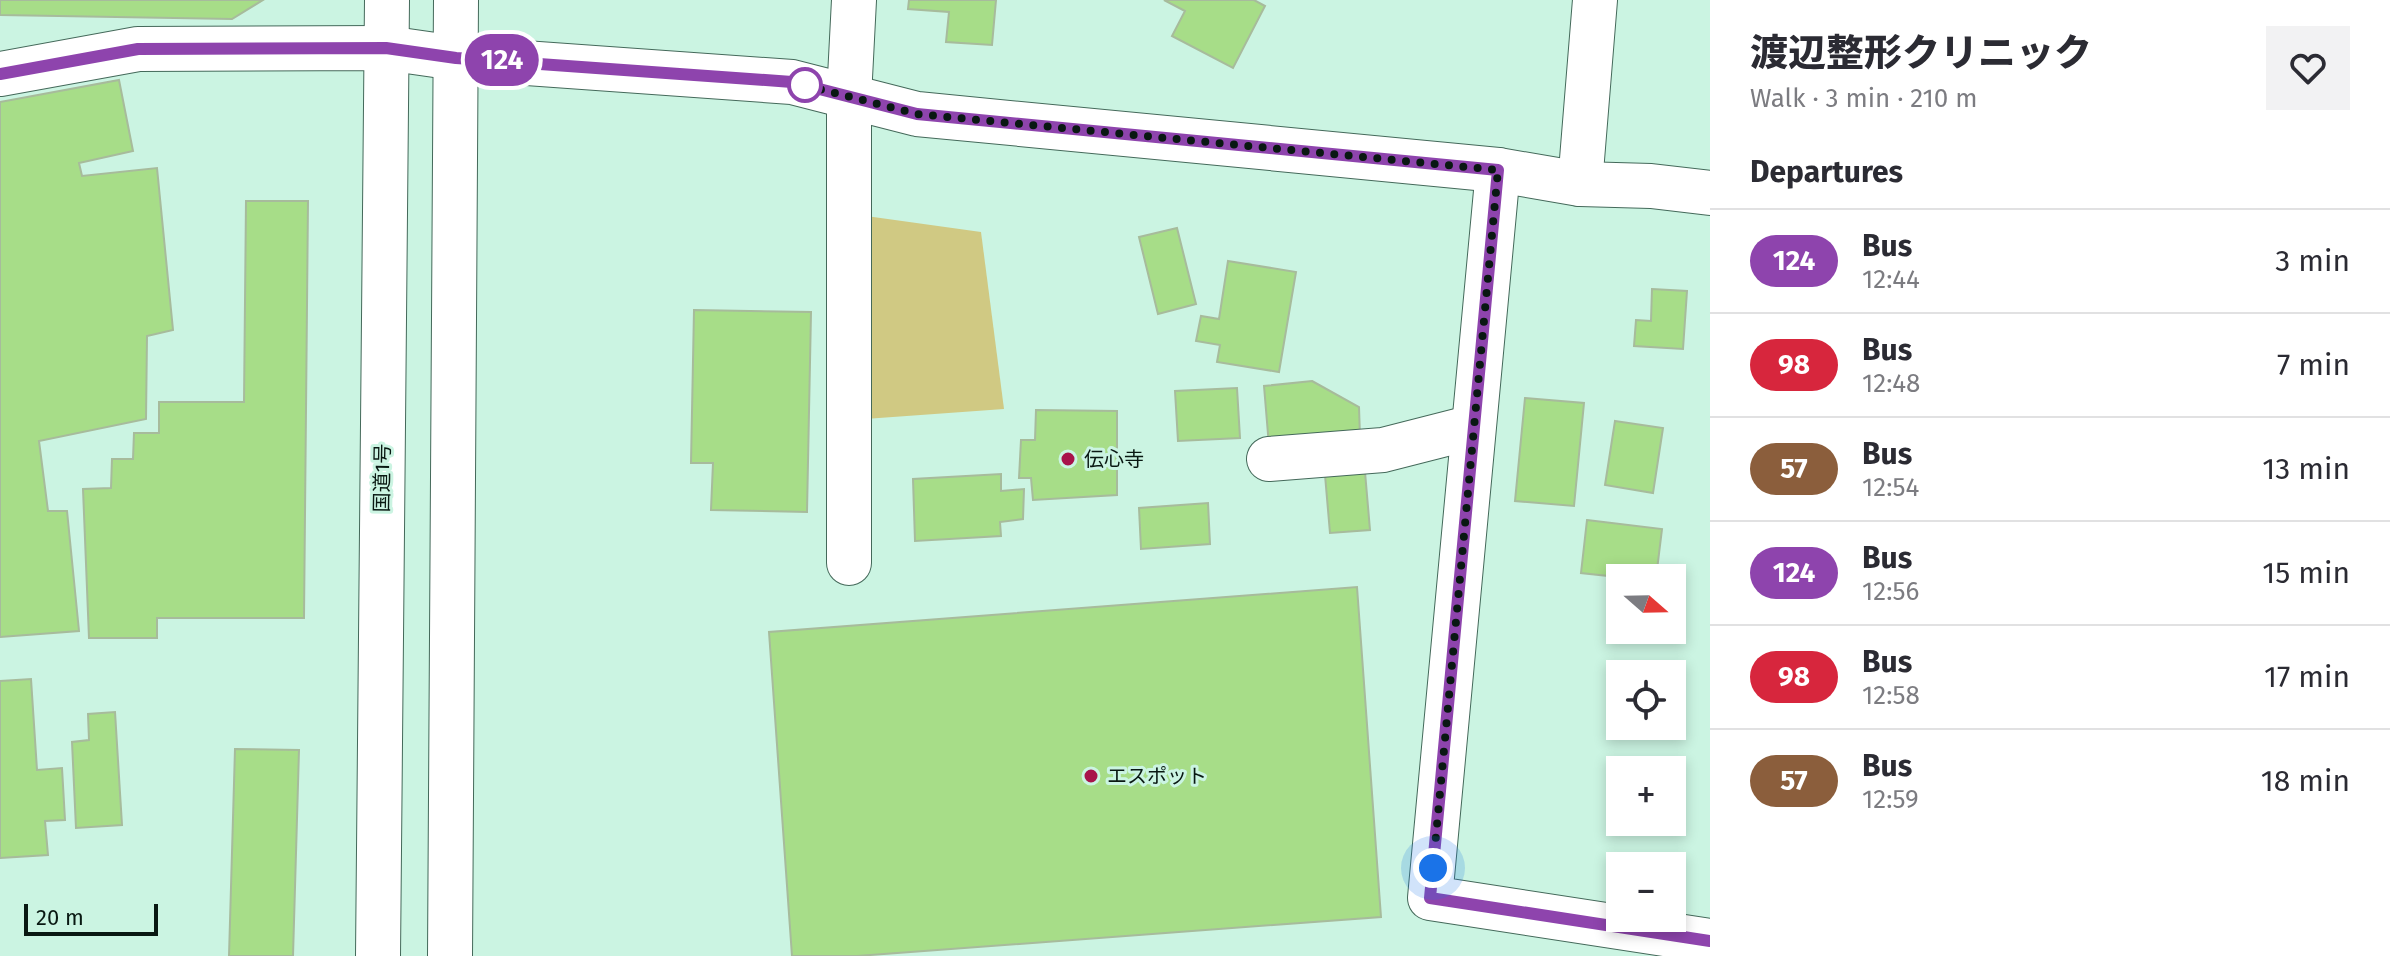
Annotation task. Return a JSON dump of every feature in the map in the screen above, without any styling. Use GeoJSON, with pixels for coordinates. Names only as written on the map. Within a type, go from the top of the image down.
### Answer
{"type":"FeatureCollection","features":[{"type":"Feature","properties":{"kind":"main road","name":"国道1号"},"geometry":{"type":"LineString","coordinates":[[378,956],[387,0]]}},
{"type":"Feature","properties":{"kind":"main road"},"geometry":{"type":"LineString","coordinates":[[450,956],[456,0]]}},
{"type":"Feature","properties":{"kind":"main road"},"geometry":{"type":"LineString","coordinates":[[849,563],[849,97],[854,0]]}},
{"type":"Feature","properties":{"kind":"main road"},"geometry":{"type":"LineString","coordinates":[[1580,184],[1595,0]]}},
{"type":"Feature","properties":{"kind":"main road"},"geometry":{"type":"LineString","coordinates":[[0,74],[138,49],[386,48],[456,58],[792,82],[917,114],[1498,170],[1580,184],[1651,186],[1710,193]]}},
{"type":"Feature","properties":{"kind":"main road"},"geometry":{"type":"LineString","coordinates":[[1498,170],[1430,898],[1710,941]]}},
{"type":"Feature","properties":{"kind":"main road"},"geometry":{"type":"LineString","coordinates":[[1269,459],[1383,450],[1473,427]]}},
{"type":"Feature","properties":{"kind":"shaded area"},"geometry":{"type":"Polygon","coordinates":[[[859,215],[981,232],[1004,409],[865,419],[859,215]]]}},
{"type":"Feature","properties":{"kind":"building"},"geometry":{"type":"Polygon","coordinates":[[[0,0],[263,0],[232,19],[0,15],[0,0]]]}},
{"type":"Feature","properties":{"kind":"building"},"geometry":{"type":"Polygon","coordinates":[[[909,0],[996,0],[992,45],[946,42],[949,12],[908,9],[909,0]]]}},
{"type":"Feature","properties":{"kind":"building"},"geometry":{"type":"Polygon","coordinates":[[[1164,0],[1254,0],[1265,6],[1233,68],[1172,36],[1185,11],[1164,0]]]}},
{"type":"Feature","properties":{"kind":"building"},"geometry":{"type":"Polygon","coordinates":[[[119,80],[133,151],[79,163],[82,176],[157,168],[173,330],[147,336],[146,419],[39,441],[48,511],[67,511],[79,631],[0,637],[0,102],[119,80]]]}},
{"type":"Feature","properties":{"kind":"building"},"geometry":{"type":"Polygon","coordinates":[[[246,201],[308,201],[304,618],[157,618],[157,638],[89,638],[83,489],[111,488],[112,459],[133,459],[134,433],[159,433],[159,402],[244,402],[246,201]]]}},
{"type":"Feature","properties":{"kind":"building"},"geometry":{"type":"Polygon","coordinates":[[[1177,228],[1196,304],[1158,314],[1139,237],[1177,228]]]}},
{"type":"Feature","properties":{"kind":"building"},"geometry":{"type":"Polygon","coordinates":[[[1228,261],[1296,272],[1279,372],[1217,362],[1220,345],[1196,341],[1201,316],[1219,319],[1228,261]]]}},
{"type":"Feature","properties":{"kind":"building"},"geometry":{"type":"Polygon","coordinates":[[[1652,289],[1687,291],[1683,349],[1634,346],[1636,320],[1651,321],[1652,289]]]}},
{"type":"Feature","properties":{"kind":"building"},"geometry":{"type":"Polygon","coordinates":[[[694,310],[811,312],[807,512],[711,510],[713,463],[691,463],[694,310]]]}},
{"type":"Feature","properties":{"kind":"building"},"geometry":{"type":"Polygon","coordinates":[[[1312,381],[1359,407],[1360,437],[1269,446],[1264,386],[1312,381]]]}},
{"type":"Feature","properties":{"kind":"building"},"geometry":{"type":"Polygon","coordinates":[[[1237,388],[1240,438],[1178,441],[1175,391],[1237,388]]]}},
{"type":"Feature","properties":{"kind":"building"},"geometry":{"type":"Polygon","coordinates":[[[1525,398],[1584,403],[1574,506],[1515,501],[1525,398]]]}},
{"type":"Feature","properties":{"kind":"building","name":"伝心寺"},"geometry":{"type":"Polygon","coordinates":[[[1036,410],[1117,411],[1117,495],[1033,500],[1031,478],[1019,478],[1021,440],[1035,440],[1036,410]]]}},
{"type":"Feature","properties":{"kind":"building"},"geometry":{"type":"Polygon","coordinates":[[[1615,421],[1663,428],[1653,493],[1605,485],[1615,421]]]}},
{"type":"Feature","properties":{"kind":"building"},"geometry":{"type":"Polygon","coordinates":[[[1365,472],[1370,530],[1330,533],[1325,475],[1365,472]]]}},
{"type":"Feature","properties":{"kind":"building"},"geometry":{"type":"Polygon","coordinates":[[[1001,474],[1001,491],[1024,489],[1023,519],[1000,522],[1001,536],[915,541],[913,479],[1001,474]]]}},
{"type":"Feature","properties":{"kind":"building"},"geometry":{"type":"Polygon","coordinates":[[[1208,503],[1210,544],[1141,549],[1139,508],[1208,503]]]}},
{"type":"Feature","properties":{"kind":"building"},"geometry":{"type":"Polygon","coordinates":[[[1587,520],[1662,529],[1658,564],[1606,564],[1606,576],[1581,573],[1587,520]]]}},
{"type":"Feature","properties":{"kind":"building"},"geometry":{"type":"Polygon","coordinates":[[[1357,587],[1381,917],[857,956],[792,956],[769,632],[1357,587]]]}},
{"type":"Feature","properties":{"kind":"building"},"geometry":{"type":"Polygon","coordinates":[[[31,679],[37,770],[62,768],[65,820],[45,821],[48,855],[0,858],[0,681],[31,679]]]}},
{"type":"Feature","properties":{"kind":"building"},"geometry":{"type":"Polygon","coordinates":[[[115,712],[122,825],[76,828],[72,742],[89,740],[88,714],[115,712]]]}},
{"type":"Feature","properties":{"kind":"building"},"geometry":{"type":"Polygon","coordinates":[[[235,749],[299,750],[293,956],[229,956],[235,749]]]}},
{"type":"Feature","properties":{"kind":"bus line","name":"124"},"geometry":{"type":"LineString","coordinates":[[0,74],[138,49],[386,48],[456,58],[792,82],[917,114],[1498,170],[1430,898],[1710,941]]}},
{"type":"Feature","properties":{"kind":"place","name":"伝心寺"},"geometry":{"type":"Point","coordinates":[1068,459]}},
{"type":"Feature","properties":{"kind":"place","name":"エスポット"},"geometry":{"type":"Point","coordinates":[1091,776]}},
{"type":"Feature","properties":{"kind":"route"},"geometry":{"type":"LineString","coordinates":[[805,85],[792,82],[917,114],[1498,170],[1433,868]]}}]}
